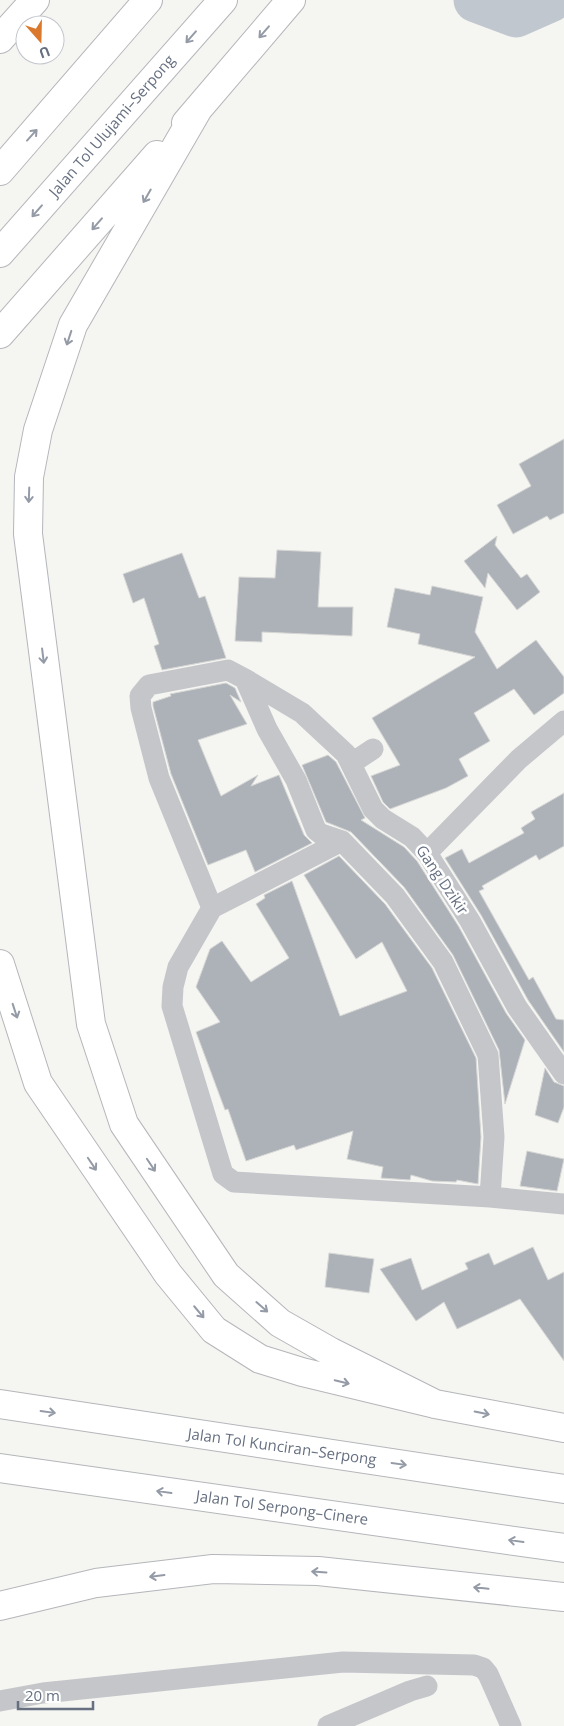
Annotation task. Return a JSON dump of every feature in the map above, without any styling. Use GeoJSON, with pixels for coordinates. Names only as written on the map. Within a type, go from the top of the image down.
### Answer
{"type":"FeatureCollection","features":[{"type":"Feature","properties":{"kind":"highway"},"geometry":{"type":"LineString","coordinates":[[0,39],[35,0]]}},
{"type":"Feature","properties":{"kind":"highway"},"geometry":{"type":"LineString","coordinates":[[0,171],[148,0]]}},
{"type":"Feature","properties":{"kind":"highway","name":"Jalan Tol Ulujami–Serpong"},"geometry":{"type":"LineString","coordinates":[[0,253],[223,0]]}},
{"type":"Feature","properties":{"kind":"highway"},"geometry":{"type":"LineString","coordinates":[[0,334],[291,0]]}},
{"type":"Feature","properties":{"kind":"highway"},"geometry":{"type":"LineString","coordinates":[[198,109],[73,324],[38,430],[29,477],[28,534],[91,1024],[124,1124],[226,1275],[280,1323],[331,1352],[434,1404]]}},
{"type":"Feature","properties":{"kind":"highway"},"geometry":{"type":"LineString","coordinates":[[0,964],[38,1083],[64,1124],[168,1274],[214,1330],[260,1359],[302,1372],[434,1404],[564,1428]]}},
{"type":"Feature","properties":{"kind":"highway","name":"Jalan Tol Kunciran–Serpong"},"geometry":{"type":"LineString","coordinates":[[0,1404],[564,1489]]}},
{"type":"Feature","properties":{"kind":"highway","name":"Jalan Tol Serpong–Cinere"},"geometry":{"type":"LineString","coordinates":[[0,1468],[564,1548]]}},
{"type":"Feature","properties":{"kind":"highway"},"geometry":{"type":"LineString","coordinates":[[0,1606],[96,1583],[213,1569],[318,1571],[564,1597]]}},
{"type":"Feature","properties":{"kind":"street","name":"Gang Dzikir"},"geometry":{"type":"LineString","coordinates":[[212,908],[159,778],[141,708],[140,696],[149,685],[228,670],[302,714],[346,754],[373,809],[383,819],[412,837],[427,853],[470,920],[517,1007],[564,1074]]}},
{"type":"Feature","properties":{"kind":"street"},"geometry":{"type":"LineString","coordinates":[[245,679],[267,729],[296,780],[316,830],[321,834],[342,841],[396,896],[444,962],[488,1055],[494,1137],[490,1197]]}},
{"type":"Feature","properties":{"kind":"street"},"geometry":{"type":"LineString","coordinates":[[427,853],[519,759],[564,721]]}},
{"type":"Feature","properties":{"kind":"street"},"geometry":{"type":"LineString","coordinates":[[352,763],[373,749]]}},
{"type":"Feature","properties":{"kind":"street"},"geometry":{"type":"LineString","coordinates":[[342,841],[212,908],[178,967],[173,987],[172,1006],[223,1174],[234,1182],[490,1197],[564,1204]]}},
{"type":"Feature","properties":{"kind":"street"},"geometry":{"type":"LineString","coordinates":[[0,1701],[43,1693],[343,1662],[474,1665],[483,1668],[488,1674],[511,1726]]}},
{"type":"Feature","properties":{"kind":"street"},"geometry":{"type":"LineString","coordinates":[[328,1726],[410,1690],[427,1686]]}},
{"type":"Feature","properties":{"kind":"building"},"geometry":{"type":"Polygon","coordinates":[[[564,439],[564,513],[550,520],[547,516],[513,534],[497,505],[531,486],[519,464],[564,439]]]}},
{"type":"Feature","properties":{"kind":"building"},"geometry":{"type":"Polygon","coordinates":[[[497,536],[495,545],[521,578],[527,574],[540,592],[517,610],[488,573],[485,588],[464,561],[497,536]]]}},
{"type":"Feature","properties":{"kind":"building"},"geometry":{"type":"Polygon","coordinates":[[[277,550],[321,552],[318,607],[353,607],[352,636],[262,632],[262,642],[235,641],[239,577],[275,578],[277,550]]]}},
{"type":"Feature","properties":{"kind":"building"},"geometry":{"type":"Polygon","coordinates":[[[182,553],[199,598],[205,596],[226,658],[162,670],[154,646],[159,644],[144,598],[133,603],[123,574],[182,553]]]}},
{"type":"Feature","properties":{"kind":"building"},"geometry":{"type":"Polygon","coordinates":[[[432,586],[483,597],[475,632],[497,669],[536,640],[564,677],[564,693],[534,715],[514,689],[474,713],[490,741],[459,759],[468,776],[446,788],[390,809],[383,802],[371,776],[400,765],[372,718],[475,657],[418,644],[420,634],[387,627],[395,588],[430,595],[432,586]]]}},
{"type":"Feature","properties":{"kind":"building"},"geometry":{"type":"Polygon","coordinates":[[[226,683],[235,688],[241,702],[230,695],[247,724],[198,740],[221,796],[258,775],[251,786],[279,775],[304,835],[312,843],[255,872],[246,850],[208,865],[171,774],[153,706],[153,702],[171,696],[170,694],[226,683]]]}},
{"type":"Feature","properties":{"kind":"building"},"geometry":{"type":"Polygon","coordinates":[[[328,755],[336,762],[365,818],[361,820],[404,847],[417,861],[459,927],[506,1013],[525,1040],[505,1104],[499,1050],[453,955],[404,887],[351,832],[326,822],[302,765],[328,755]]]}},
{"type":"Feature","properties":{"kind":"building"},"geometry":{"type":"Polygon","coordinates":[[[564,793],[564,846],[539,860],[536,855],[482,886],[484,889],[479,891],[529,980],[533,977],[556,1019],[564,1020],[564,1052],[528,1000],[481,915],[445,858],[462,849],[469,863],[524,833],[521,828],[535,819],[531,812],[564,793]]]}},
{"type":"Feature","properties":{"kind":"building"},"geometry":{"type":"Polygon","coordinates":[[[339,856],[385,904],[432,968],[476,1058],[481,1137],[478,1184],[457,1180],[456,1182],[432,1181],[411,1175],[410,1180],[381,1178],[383,1167],[347,1159],[353,1131],[296,1150],[294,1145],[246,1161],[228,1109],[225,1110],[196,1032],[220,1022],[196,987],[210,949],[222,941],[251,982],[289,958],[256,904],[265,898],[264,895],[292,881],[340,1016],[407,991],[382,942],[356,959],[304,875],[339,856]]]}},
{"type":"Feature","properties":{"kind":"building"},"geometry":{"type":"Polygon","coordinates":[[[545,1068],[554,1082],[564,1086],[564,1107],[558,1123],[535,1115],[545,1068]]]}},
{"type":"Feature","properties":{"kind":"building"},"geometry":{"type":"Polygon","coordinates":[[[527,1151],[564,1159],[557,1191],[520,1186],[527,1151]]]}},
{"type":"Feature","properties":{"kind":"building"},"geometry":{"type":"Polygon","coordinates":[[[533,1247],[548,1280],[564,1272],[564,1361],[520,1299],[457,1329],[444,1302],[416,1321],[380,1269],[411,1258],[422,1290],[468,1269],[465,1263],[489,1253],[494,1265],[533,1247]]]}},
{"type":"Feature","properties":{"kind":"building"},"geometry":{"type":"Polygon","coordinates":[[[329,1253],[374,1259],[369,1293],[325,1287],[329,1253]]]}},
{"type":"Feature","properties":{"kind":"waterway"},"geometry":{"type":"LineString","coordinates":[[476,0],[516,15],[550,0]]}}]}
